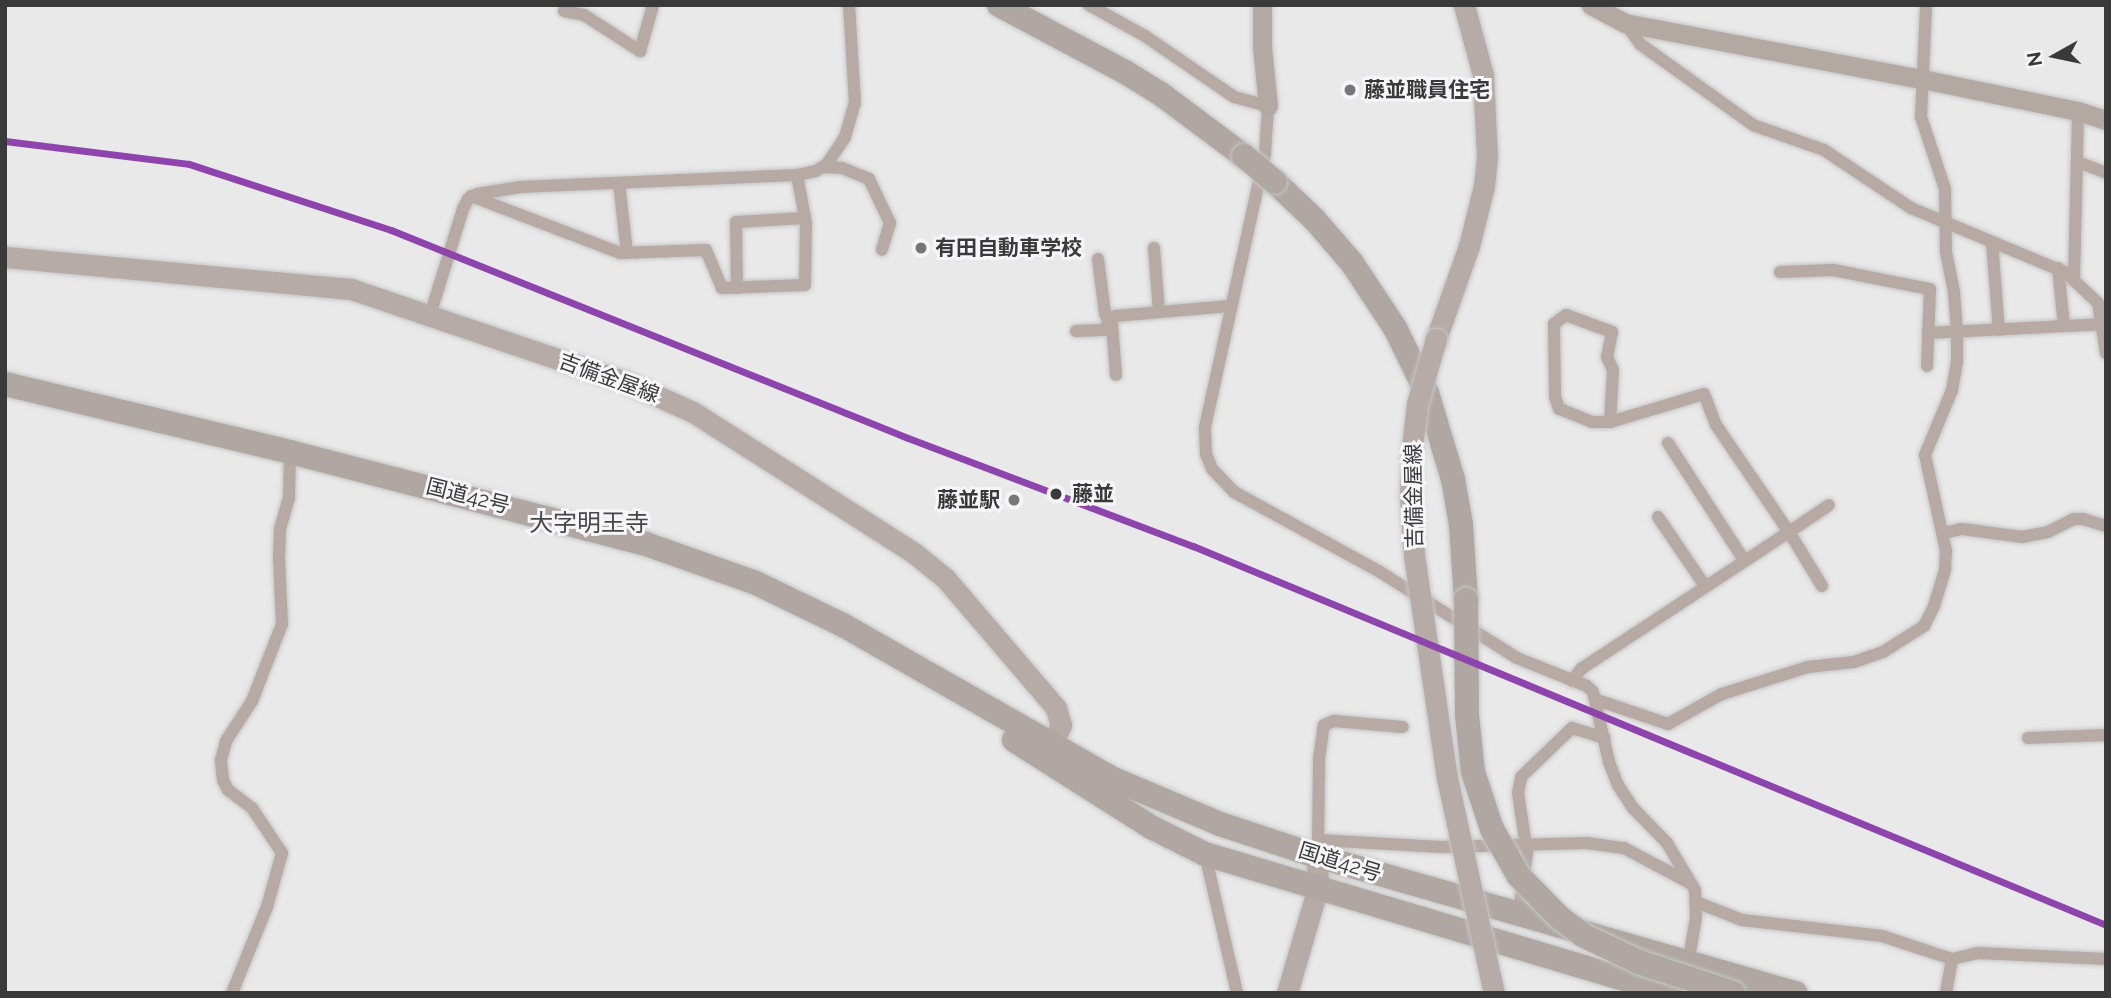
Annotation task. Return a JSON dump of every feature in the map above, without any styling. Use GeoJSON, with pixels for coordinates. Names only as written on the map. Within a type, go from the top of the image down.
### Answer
{"type":"FeatureCollection","features":[{"type":"Feature","properties":{"kind":"highway"},"geometry":{"type":"LineString","coordinates":[[999,5],[1125,72],[1244,156],[1314,219],[1359,274],[1395,328],[1427,393],[1453,479],[1461,525],[1466,600],[1467,715],[1473,772],[1492,829],[1518,875],[1559,917],[1584,936],[1650,967],[1733,993]]}},
{"type":"Feature","properties":{"kind":"highway","name":"国道42号"},"geometry":{"type":"LineString","coordinates":[[5,384],[290,452],[643,543],[756,583],[843,625],[911,663],[1048,752],[1151,827],[1205,854],[1672,993]]}},
{"type":"Feature","properties":{"kind":"highway","name":"国道42号"},"geometry":{"type":"LineString","coordinates":[[1048,752],[1181,808],[1318,848],[1519,913],[1796,993]]}},
{"type":"Feature","properties":{"kind":"main road","name":"吉備金屋線"},"geometry":{"type":"LineString","coordinates":[[1464,5],[1483,75],[1487,157],[1484,186],[1469,246],[1436,339],[1417,404],[1410,474],[1413,542],[1447,778],[1494,993]]}},
{"type":"Feature","properties":{"kind":"main road","name":"吉備金屋線"},"geometry":{"type":"LineString","coordinates":[[5,257],[351,289],[626,382],[693,412],[914,553],[946,578],[1056,708],[1061,725],[1048,752]]}},
{"type":"Feature","properties":{"kind":"main road"},"geometry":{"type":"LineString","coordinates":[[1287,993],[1318,887],[1318,848]]}},
{"type":"Feature","properties":{"kind":"street"},"geometry":{"type":"LineString","coordinates":[[564,11],[584,15],[640,51],[653,5]]}},
{"type":"Feature","properties":{"kind":"street"},"geometry":{"type":"LineString","coordinates":[[822,167],[845,137],[855,103],[849,5]]}},
{"type":"Feature","properties":{"kind":"street"},"geometry":{"type":"LineString","coordinates":[[1089,5],[1145,36],[1234,97],[1268,106]]}},
{"type":"Feature","properties":{"kind":"street"},"geometry":{"type":"LineString","coordinates":[[1262,5],[1262,47],[1268,106],[1265,154],[1205,428],[1206,454],[1221,481],[1234,492],[1380,572],[1517,658],[1587,686],[1597,700],[1609,762],[1621,791],[1667,843],[1692,883],[1696,902],[1683,993]]}},
{"type":"Feature","properties":{"kind":"street"},"geometry":{"type":"LineString","coordinates":[[1597,700],[1668,723],[1721,694],[1808,667],[1854,662],[1884,652],[1924,626],[1934,606],[1945,569],[1944,533],[1925,455],[1952,390],[1957,363],[1957,332],[1954,292],[1946,253],[1945,189],[1921,117],[1926,5]]}},
{"type":"Feature","properties":{"kind":"street"},"geometry":{"type":"LineString","coordinates":[[1594,6],[1625,23],[1922,79],[2078,111],[2106,120]]}},
{"type":"Feature","properties":{"kind":"street"},"geometry":{"type":"LineString","coordinates":[[1625,23],[1640,44],[1753,125],[1824,150],[1911,208],[2058,268],[2074,279],[2098,303],[2105,324],[2106,353]]}},
{"type":"Feature","properties":{"kind":"street"},"geometry":{"type":"LineString","coordinates":[[2074,279],[2078,111]]}},
{"type":"Feature","properties":{"kind":"street"},"geometry":{"type":"LineString","coordinates":[[2078,162],[2106,173]]}},
{"type":"Feature","properties":{"kind":"street"},"geometry":{"type":"LineString","coordinates":[[430,315],[463,209],[471,196],[520,187],[797,174],[822,167],[842,168],[869,179],[890,223],[882,250]]}},
{"type":"Feature","properties":{"kind":"street"},"geometry":{"type":"LineString","coordinates":[[471,196],[606,250],[627,253],[706,250],[722,288],[805,285],[804,218],[797,174]]}},
{"type":"Feature","properties":{"kind":"street"},"geometry":{"type":"LineString","coordinates":[[619,183],[627,253]]}},
{"type":"Feature","properties":{"kind":"street"},"geometry":{"type":"LineString","coordinates":[[737,288],[736,222],[804,218]]}},
{"type":"Feature","properties":{"kind":"street"},"geometry":{"type":"LineString","coordinates":[[1992,242],[1999,330]]}},
{"type":"Feature","properties":{"kind":"street"},"geometry":{"type":"LineString","coordinates":[[1154,248],[1159,312]]}},
{"type":"Feature","properties":{"kind":"street"},"geometry":{"type":"LineString","coordinates":[[1098,259],[1116,375]]}},
{"type":"Feature","properties":{"kind":"street"},"geometry":{"type":"LineString","coordinates":[[2058,268],[2064,327]]}},
{"type":"Feature","properties":{"kind":"street"},"geometry":{"type":"LineString","coordinates":[[1780,272],[1833,270],[1930,289],[1927,366]]}},
{"type":"Feature","properties":{"kind":"street"},"geometry":{"type":"LineString","coordinates":[[1076,331],[1103,330],[1115,316],[1230,306]]}},
{"type":"Feature","properties":{"kind":"street"},"geometry":{"type":"LineString","coordinates":[[1610,422],[1613,370],[1607,357],[1612,332],[1566,315],[1554,324],[1555,397],[1559,409],[1592,422],[1610,422],[1704,394],[1716,425],[1789,532],[1822,586]]}},
{"type":"Feature","properties":{"kind":"street"},"geometry":{"type":"LineString","coordinates":[[1928,333],[2105,324]]}},
{"type":"Feature","properties":{"kind":"street"},"geometry":{"type":"LineString","coordinates":[[1668,443],[1744,560]]}},
{"type":"Feature","properties":{"kind":"street"},"geometry":{"type":"LineString","coordinates":[[232,993],[267,907],[282,853],[252,808],[228,790],[221,760],[226,741],[252,701],[282,624],[279,557],[281,529],[289,498],[290,452]]}},
{"type":"Feature","properties":{"kind":"street"},"geometry":{"type":"LineString","coordinates":[[1573,681],[1581,669],[1829,505]]}},
{"type":"Feature","properties":{"kind":"street"},"geometry":{"type":"LineString","coordinates":[[1658,517],[1705,586]]}},
{"type":"Feature","properties":{"kind":"street"},"geometry":{"type":"LineString","coordinates":[[1944,533],[1962,529],[2022,537],[2048,532],[2074,519],[2106,526]]}},
{"type":"Feature","properties":{"kind":"street"},"geometry":{"type":"LineString","coordinates":[[1403,727],[1334,721],[1324,725],[1319,759],[1318,848],[1562,842],[1624,848],[1692,883]]}},
{"type":"Feature","properties":{"kind":"street"},"geometry":{"type":"LineString","coordinates":[[1519,913],[1526,844],[1518,793],[1521,777],[1572,728],[1605,738]]}},
{"type":"Feature","properties":{"kind":"street"},"geometry":{"type":"LineString","coordinates":[[2028,738],[2106,735]]}},
{"type":"Feature","properties":{"kind":"street"},"geometry":{"type":"LineString","coordinates":[[1205,854],[1237,993]]}},
{"type":"Feature","properties":{"kind":"street"},"geometry":{"type":"LineString","coordinates":[[1696,902],[1742,920],[1882,936],[1952,959],[1978,953],[2106,959]]}},
{"type":"Feature","properties":{"kind":"street"},"geometry":{"type":"LineString","coordinates":[[1946,993],[1952,959]]}},
{"type":"Feature","properties":{"kind":"transit line"},"geometry":{"type":"LineString","coordinates":[[5,141],[189,164],[391,230],[908,438],[1193,546],[2106,925]]}},
{"type":"Feature","properties":{"kind":"place","name":"藤並職員住宅"},"geometry":{"type":"Point","coordinates":[1350,90]}},
{"type":"Feature","properties":{"kind":"place","name":"有田自動車学校"},"geometry":{"type":"Point","coordinates":[921,248]}},
{"type":"Feature","properties":{"kind":"place","name":"藤並"},"geometry":{"type":"Point","coordinates":[1056,494]}},
{"type":"Feature","properties":{"kind":"place","name":"藤並駅"},"geometry":{"type":"Point","coordinates":[1014,500]}},
{"type":"Feature","properties":{"kind":"district","name":"大字明王寺"},"geometry":{"type":"Point","coordinates":[589,523]}}]}
